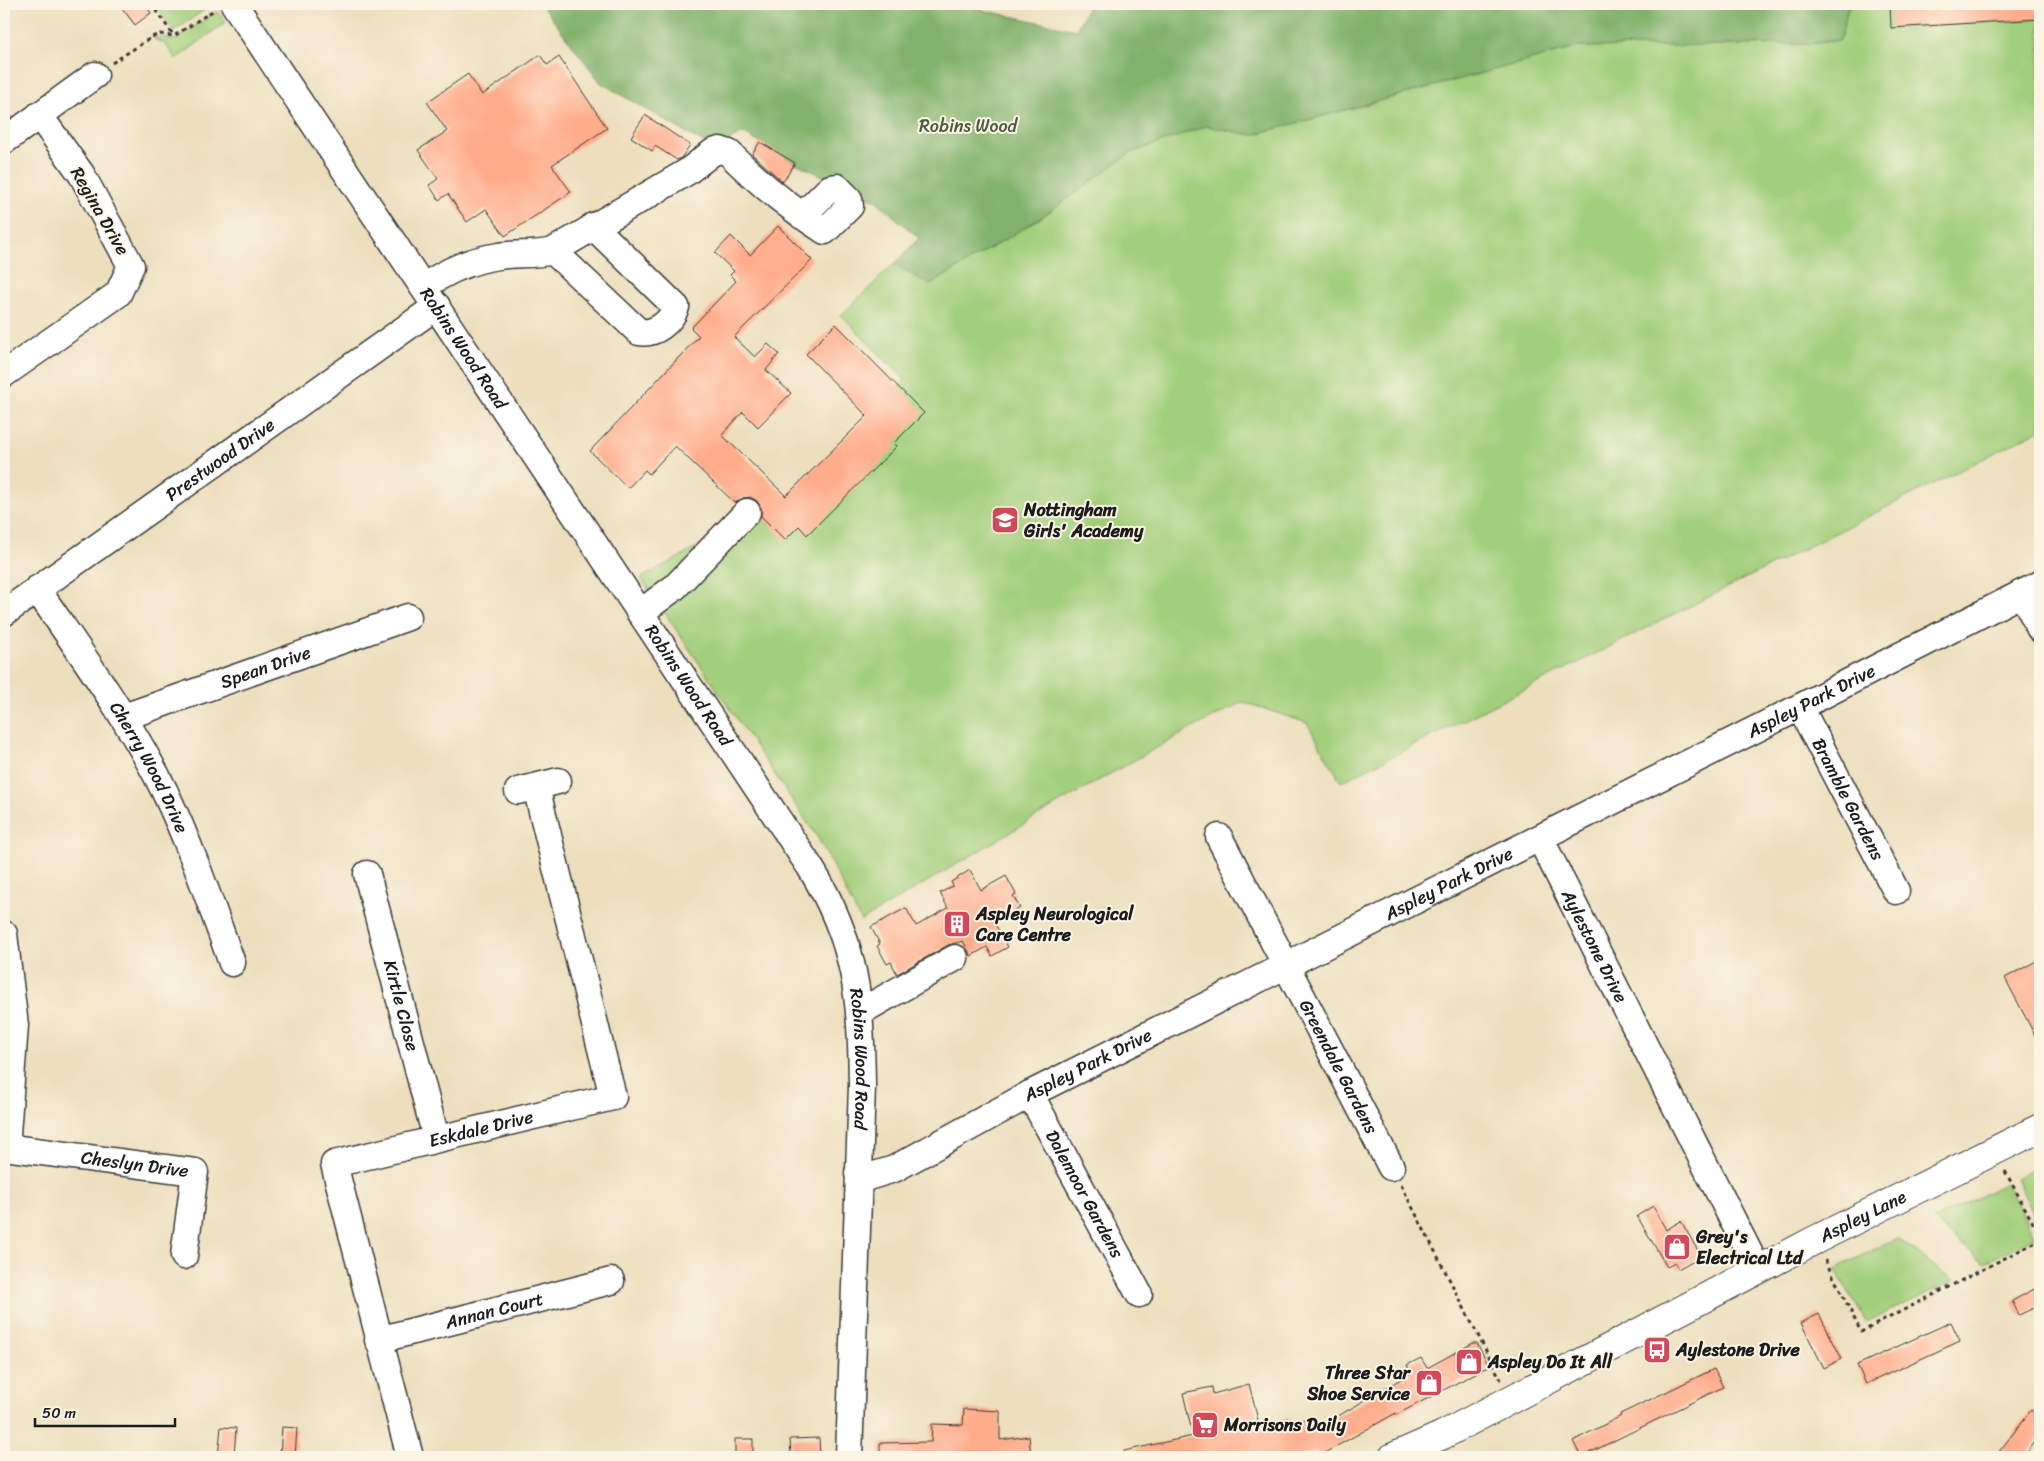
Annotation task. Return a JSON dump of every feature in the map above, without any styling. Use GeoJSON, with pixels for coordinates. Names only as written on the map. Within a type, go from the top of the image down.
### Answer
{"type":"FeatureCollection","features":[{"type":"Feature","properties":{"kind":"main road","name":"Aspley Lane"},"geometry":{"type":"LineString","coordinates":[[1393,1457],[1442,1435],[1815,1240],[2040,1128]]}},
{"type":"Feature","properties":{"kind":"street","name":"Robins Wood Road"},"geometry":{"type":"LineString","coordinates":[[224,6],[430,297],[825,892],[847,946],[854,972],[860,1012],[862,1086],[849,1457]]}},
{"type":"Feature","properties":{"kind":"street"},"geometry":{"type":"LineString","coordinates":[[4,141],[94,75]]}},
{"type":"Feature","properties":{"kind":"street","name":"Regina Drive"},"geometry":{"type":"LineString","coordinates":[[5,369],[118,294],[131,266],[82,175],[39,115]]}},
{"type":"Feature","properties":{"kind":"street"},"geometry":{"type":"LineString","coordinates":[[593,226],[676,307],[673,316],[655,331],[647,333],[639,332],[553,251],[593,226],[687,172],[713,152],[720,150],[729,153],[771,194],[802,216]]}},
{"type":"Feature","properties":{"kind":"street","name":"Prestwood Drive"},"geometry":{"type":"LineString","coordinates":[[4,613],[430,297],[451,269],[476,260],[500,256],[535,256],[553,251]]}},
{"type":"Feature","properties":{"kind":"street"},"geometry":{"type":"LineString","coordinates":[[640,613],[675,587],[747,512]]}},
{"type":"Feature","properties":{"kind":"street"},"geometry":{"type":"LineString","coordinates":[[2031,588],[2040,629]]}},
{"type":"Feature","properties":{"kind":"street","name":"Aspley Park Drive"},"geometry":{"type":"LineString","coordinates":[[858,1172],[868,1176],[894,1168],[1030,1094],[1800,707],[2031,588]]}},
{"type":"Feature","properties":{"kind":"street","name":"Cherry Wood Drive"},"geometry":{"type":"LineString","coordinates":[[37,589],[124,717],[164,790],[185,837],[232,963]]}},
{"type":"Feature","properties":{"kind":"street","name":"Spean Drive"},"geometry":{"type":"LineString","coordinates":[[124,717],[408,617]]}},
{"type":"Feature","properties":{"kind":"street","name":"Bramble Gardens"},"geometry":{"type":"LineString","coordinates":[[1800,707],[1896,891]]}},
{"type":"Feature","properties":{"kind":"street","name":"Eskdale Drive"},"geometry":{"type":"LineString","coordinates":[[410,1457],[378,1340],[334,1164],[613,1097],[537,786]]}},
{"type":"Feature","properties":{"kind":"street","name":"Greendale Gardens"},"geometry":{"type":"LineString","coordinates":[[1219,837],[1287,964],[1391,1167]]}},
{"type":"Feature","properties":{"kind":"street","name":"Aylestone Drive"},"geometry":{"type":"LineString","coordinates":[[1540,838],[1758,1270]]}},
{"type":"Feature","properties":{"kind":"street","name":"Kirtle Close"},"geometry":{"type":"LineString","coordinates":[[366,874],[436,1138]]}},
{"type":"Feature","properties":{"kind":"street"},"geometry":{"type":"LineString","coordinates":[[4,934],[15,1025],[5,1147]]}},
{"type":"Feature","properties":{"kind":"street"},"geometry":{"type":"LineString","coordinates":[[860,1012],[955,958]]}},
{"type":"Feature","properties":{"kind":"street","name":"Dalemoor Gardens"},"geometry":{"type":"LineString","coordinates":[[1030,1094],[1139,1294]]}},
{"type":"Feature","properties":{"kind":"street","name":"Cheslyn Drive"},"geometry":{"type":"LineString","coordinates":[[5,1147],[195,1172],[191,1249]]}},
{"type":"Feature","properties":{"kind":"street","name":"Annan Court"},"geometry":{"type":"LineString","coordinates":[[378,1340],[611,1281]]}},
{"type":"Feature","properties":{"kind":"path"},"geometry":{"type":"LineString","coordinates":[[151,4],[174,36]]}},
{"type":"Feature","properties":{"kind":"path"},"geometry":{"type":"LineString","coordinates":[[94,75],[152,37],[160,34],[174,36],[224,6]]}},
{"type":"Feature","properties":{"kind":"path"},"geometry":{"type":"LineString","coordinates":[[1815,1240],[1861,1332],[2040,1238],[1995,1150]]}},
{"type":"Feature","properties":{"kind":"path"},"geometry":{"type":"LineString","coordinates":[[1391,1167],[1510,1398]]}},
{"type":"Feature","properties":{"kind":"green space"},"geometry":{"type":"Polygon","coordinates":[[[155,4],[213,4],[174,31],[155,4]]]}},
{"type":"Feature","properties":{"kind":"green space","name":"Robins Wood"},"geometry":{"type":"Polygon","coordinates":[[[541,4],[954,4],[1076,30],[1089,4],[1849,4],[1840,40],[1807,44],[1579,47],[1252,135],[1206,126],[1130,153],[1042,217],[930,285],[894,264],[919,238],[875,200],[795,163],[743,133],[714,149],[601,83],[541,4]]]}},
{"type":"Feature","properties":{"kind":"green space"},"geometry":{"type":"Polygon","coordinates":[[[1849,4],[1883,4],[1890,6],[1892,28],[2040,19],[2040,430],[1341,782],[1307,723],[1243,702],[1098,781],[861,921],[818,838],[641,578],[779,503],[797,490],[905,380],[841,315],[894,264],[930,285],[1042,217],[1130,153],[1206,126],[1253,135],[1578,47],[1807,44],[1840,40],[1849,4]]]}},
{"type":"Feature","properties":{"kind":"green space"},"geometry":{"type":"Polygon","coordinates":[[[217,11],[226,22],[176,59],[165,44],[154,39],[161,37],[175,40],[217,11]]]}},
{"type":"Feature","properties":{"kind":"green space"},"geometry":{"type":"Polygon","coordinates":[[[2040,1166],[2040,1227],[2016,1178],[2040,1166]]]}},
{"type":"Feature","properties":{"kind":"green space"},"geometry":{"type":"Polygon","coordinates":[[[2006,1183],[2035,1237],[1984,1263],[1933,1220],[2006,1183]]]}},
{"type":"Feature","properties":{"kind":"green space"},"geometry":{"type":"Polygon","coordinates":[[[1897,1238],[1954,1281],[1866,1322],[1835,1269],[1897,1238]]]}},
{"type":"Feature","properties":{"kind":"building"},"geometry":{"type":"Polygon","coordinates":[[[119,4],[145,4],[151,13],[135,25],[119,4]]]}},
{"type":"Feature","properties":{"kind":"building"},"geometry":{"type":"Polygon","coordinates":[[[1890,4],[2040,4],[2040,19],[1891,28],[1890,4]]]}},
{"type":"Feature","properties":{"kind":"building"},"geometry":{"type":"Polygon","coordinates":[[[540,55],[547,65],[559,57],[607,128],[552,165],[571,192],[505,236],[486,209],[467,222],[448,194],[439,200],[429,185],[438,179],[418,150],[447,131],[427,102],[468,74],[482,95],[540,55]]]}},
{"type":"Feature","properties":{"kind":"building"},"geometry":{"type":"Polygon","coordinates":[[[645,115],[690,145],[681,158],[677,160],[655,146],[652,151],[631,137],[645,115]]]}},
{"type":"Feature","properties":{"kind":"building"},"geometry":{"type":"Polygon","coordinates":[[[760,142],[795,163],[783,182],[752,154],[760,142]]]}},
{"type":"Feature","properties":{"kind":"building"},"geometry":{"type":"Polygon","coordinates":[[[778,226],[812,260],[734,337],[755,357],[768,344],[779,354],[766,370],[791,393],[758,427],[743,412],[722,435],[786,496],[867,416],[806,354],[836,324],[924,413],[894,443],[897,446],[807,535],[799,526],[785,540],[761,516],[761,508],[757,501],[750,497],[743,498],[735,503],[675,446],[649,474],[645,470],[628,488],[590,451],[699,336],[691,328],[736,281],[730,275],[734,271],[715,253],[731,236],[750,255],[778,226]]]}},
{"type":"Feature","properties":{"kind":"building","name":"Aspley Neurological Care Centre"},"geometry":{"type":"Polygon","coordinates":[[[970,870],[981,890],[1006,876],[1016,894],[1013,896],[1020,908],[994,922],[1008,947],[992,956],[987,947],[971,956],[963,941],[948,945],[897,974],[891,962],[887,964],[877,946],[880,944],[871,927],[906,908],[916,926],[948,908],[940,893],[953,886],[951,882],[970,870]]]}},
{"type":"Feature","properties":{"kind":"building"},"geometry":{"type":"Polygon","coordinates":[[[2040,959],[2040,1045],[2005,978],[2040,959]]]}},
{"type":"Feature","properties":{"kind":"building"},"geometry":{"type":"Polygon","coordinates":[[[1653,1206],[1666,1230],[1681,1221],[1701,1256],[1678,1269],[1675,1263],[1667,1267],[1637,1216],[1653,1206]]]}},
{"type":"Feature","properties":{"kind":"building"},"geometry":{"type":"Polygon","coordinates":[[[2040,1286],[2040,1305],[2019,1315],[2012,1301],[2040,1286]]]}},
{"type":"Feature","properties":{"kind":"building"},"geometry":{"type":"Polygon","coordinates":[[[1819,1314],[1842,1359],[1824,1368],[1801,1323],[1819,1314]]]}},
{"type":"Feature","properties":{"kind":"building"},"geometry":{"type":"Polygon","coordinates":[[[1951,1322],[1960,1341],[1866,1384],[1857,1365],[1951,1322]]]}},
{"type":"Feature","properties":{"kind":"building"},"geometry":{"type":"Polygon","coordinates":[[[1473,1343],[1477,1343],[1489,1366],[1396,1415],[1396,1413],[1319,1456],[1316,1451],[1299,1457],[1124,1457],[1124,1451],[1193,1436],[1183,1393],[1212,1387],[1213,1394],[1249,1384],[1260,1428],[1288,1418],[1291,1427],[1311,1416],[1318,1428],[1411,1373],[1407,1365],[1421,1358],[1427,1368],[1473,1343]]]}},
{"type":"Feature","properties":{"kind":"building"},"geometry":{"type":"Polygon","coordinates":[[[1714,1369],[1723,1387],[1581,1457],[1573,1441],[1621,1416],[1620,1414],[1714,1369]]]}},
{"type":"Feature","properties":{"kind":"building"},"geometry":{"type":"Polygon","coordinates":[[[964,1409],[1000,1411],[1000,1440],[1029,1436],[1031,1457],[880,1457],[880,1443],[931,1442],[932,1424],[963,1425],[964,1409]]]}},
{"type":"Feature","properties":{"kind":"building"},"geometry":{"type":"Polygon","coordinates":[[[2031,1410],[2040,1417],[2040,1435],[2024,1457],[1995,1457],[2031,1410]]]}},
{"type":"Feature","properties":{"kind":"building"},"geometry":{"type":"Polygon","coordinates":[[[221,1427],[236,1428],[234,1457],[218,1457],[221,1427]]]}},
{"type":"Feature","properties":{"kind":"building"},"geometry":{"type":"Polygon","coordinates":[[[282,1427],[297,1428],[295,1457],[280,1457],[282,1427]]]}},
{"type":"Feature","properties":{"kind":"building"},"geometry":{"type":"Polygon","coordinates":[[[819,1438],[820,1457],[791,1457],[790,1439],[819,1438]]]}},
{"type":"Feature","properties":{"kind":"building"},"geometry":{"type":"Polygon","coordinates":[[[735,1439],[753,1439],[753,1457],[735,1457],[735,1439]]]}},
{"type":"Feature","properties":{"kind":"place","name":"Nottingham Girls' Academy"},"geometry":{"type":"Point","coordinates":[1005,520]}},
{"type":"Feature","properties":{"kind":"place","name":"Aspley Neurological Care Centre"},"geometry":{"type":"Point","coordinates":[957,924]}},
{"type":"Feature","properties":{"kind":"place","name":"Grey's Electrical Ltd"},"geometry":{"type":"Point","coordinates":[1677,1247]}},
{"type":"Feature","properties":{"kind":"place","name":"Aylestone Drive"},"geometry":{"type":"Point","coordinates":[1657,1350]}},
{"type":"Feature","properties":{"kind":"place","name":"Aspley Do It All"},"geometry":{"type":"Point","coordinates":[1469,1362]}},
{"type":"Feature","properties":{"kind":"place","name":"Three Star Shoe Service"},"geometry":{"type":"Point","coordinates":[1429,1383]}},
{"type":"Feature","properties":{"kind":"place","name":"Morrisons Daily"},"geometry":{"type":"Point","coordinates":[1205,1425]}}]}
